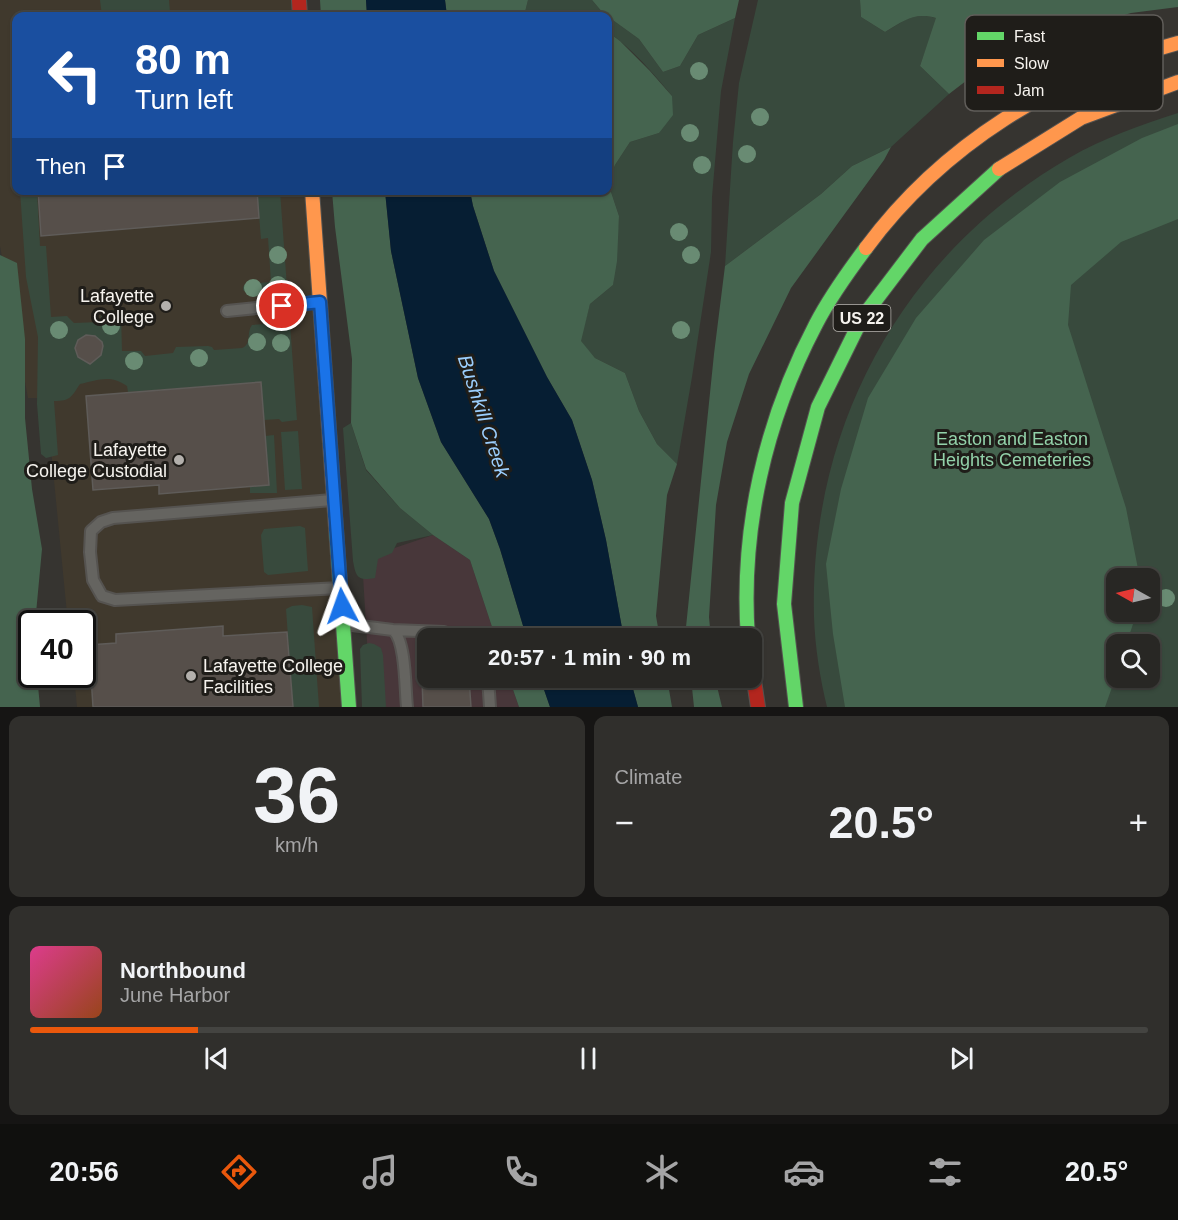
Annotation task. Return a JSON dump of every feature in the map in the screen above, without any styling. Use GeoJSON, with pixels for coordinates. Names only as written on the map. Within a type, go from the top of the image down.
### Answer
{"type":"FeatureCollection","features":[{"type":"Feature","properties":{"kind":"main road","name":"US 22"},"geometry":{"type":"LineString","coordinates":[[1163,48],[1178,43]]}},
{"type":"Feature","properties":{"kind":"main road","name":"US 22"},"geometry":{"type":"LineString","coordinates":[[1163,86],[1178,82]]}},
{"type":"Feature","properties":{"kind":"main road","name":"US 22"},"geometry":{"type":"LineString","coordinates":[[747,628],[748,550],[760,476],[779,406],[805,344],[851,267],[877,233],[914,192],[967,145],[1017,111]]}},
{"type":"Feature","properties":{"kind":"main road","name":"US 22"},"geometry":{"type":"LineString","coordinates":[[796,707],[784,621],[785,554],[801,462],[814,418],[837,363],[881,289],[933,225],[960,199],[1022,152],[1095,111]]}},
{"type":"Feature","properties":{"kind":"main road"},"geometry":{"type":"LineString","coordinates":[[312,195],[349,707]]}},
{"type":"Feature","properties":{"kind":"main road"},"geometry":{"type":"LineString","coordinates":[[755,688],[758,707]]}},
{"type":"Feature","properties":{"kind":"lane"},"geometry":{"type":"LineString","coordinates":[[227,311],[320,302]]}},
{"type":"Feature","properties":{"kind":"lane"},"geometry":{"type":"LineString","coordinates":[[335,500],[113,518],[101,522],[92,531],[90,552],[93,580],[102,596],[115,600],[340,588]]}},
{"type":"Feature","properties":{"kind":"lane"},"geometry":{"type":"LineString","coordinates":[[343,624],[417,631]]}},
{"type":"Feature","properties":{"kind":"lane"},"geometry":{"type":"LineString","coordinates":[[393,630],[399,634],[402,650],[407,707]]}},
{"type":"Feature","properties":{"kind":"lane"},"geometry":{"type":"LineString","coordinates":[[489,688],[490,707]]}},
{"type":"Feature","properties":{"kind":"shaded area","name":"Lafayette College"},"geometry":{"type":"Polygon","coordinates":[[[0,0],[301,0],[302,12],[12,12],[12,195],[312,195],[349,707],[77,707],[75,688],[96,688],[96,610],[67,610],[46,398],[28,398],[0,246],[0,0]]]}},
{"type":"Feature","properties":{"kind":"shaded area"},"geometry":{"type":"Polygon","coordinates":[[[433,535],[470,560],[492,628],[417,628],[417,688],[512,688],[519,707],[371,707],[362,559],[433,535]]]}},
{"type":"Feature","properties":{"kind":"green space"},"geometry":{"type":"Polygon","coordinates":[[[100,0],[169,0],[170,12],[102,12],[100,0]]]}},
{"type":"Feature","properties":{"kind":"green space"},"geometry":{"type":"Polygon","coordinates":[[[320,0],[366,0],[367,12],[321,12],[320,0]]]}},
{"type":"Feature","properties":{"kind":"green space"},"geometry":{"type":"Polygon","coordinates":[[[445,0],[528,0],[525,12],[446,12],[445,0]]]}},
{"type":"Feature","properties":{"kind":"green space"},"geometry":{"type":"Polygon","coordinates":[[[528,0],[592,0],[602,12],[556,11],[525,12],[528,0]]]}},
{"type":"Feature","properties":{"kind":"green space"},"geometry":{"type":"Polygon","coordinates":[[[592,0],[739,0],[735,18],[698,35],[680,66],[663,72],[639,39],[612,20],[612,12],[602,12],[592,0]]]}},
{"type":"Feature","properties":{"kind":"green space"},"geometry":{"type":"Polygon","coordinates":[[[758,0],[860,0],[861,17],[885,32],[915,17],[937,18],[920,66],[949,94],[891,147],[852,166],[821,194],[725,266],[739,83],[758,0]]]}},
{"type":"Feature","properties":{"kind":"green space"},"geometry":{"type":"Polygon","coordinates":[[[860,0],[1178,0],[1178,7],[1124,15],[965,15],[965,82],[949,94],[920,66],[936,18],[915,17],[885,32],[861,17],[860,0]]]}},
{"type":"Feature","properties":{"kind":"green space"},"geometry":{"type":"Polygon","coordinates":[[[735,18],[721,91],[712,197],[711,252],[677,464],[657,444],[639,411],[625,373],[595,358],[580,341],[590,304],[613,285],[619,216],[612,195],[612,173],[630,142],[659,133],[672,96],[650,70],[612,35],[612,20],[639,39],[663,72],[680,66],[698,35],[735,18]]]}},
{"type":"Feature","properties":{"kind":"green space"},"geometry":{"type":"Polygon","coordinates":[[[612,35],[650,71],[672,96],[673,115],[659,133],[630,142],[612,173],[612,35]]]}},
{"type":"Feature","properties":{"kind":"green space","name":"Easton and Easton Heights Cemeteries"},"geometry":{"type":"Polygon","coordinates":[[[1178,113],[1178,707],[827,707],[818,662],[814,617],[817,546],[828,478],[849,413],[877,352],[914,295],[958,243],[1010,197],[1069,158],[1122,132],[1178,113]]]}},
{"type":"Feature","properties":{"kind":"green space","name":"Easton and Easton Heights Cemeteries"},"geometry":{"type":"Polygon","coordinates":[[[1178,124],[1178,219],[1121,242],[1071,285],[1068,325],[1126,508],[1138,568],[1106,568],[1106,622],[1134,622],[1130,634],[1106,634],[1106,688],[1112,688],[1105,707],[845,707],[833,634],[826,564],[841,489],[868,398],[916,318],[984,240],[1060,182],[1142,138],[1178,124]]]}},
{"type":"Feature","properties":{"kind":"green space"},"geometry":{"type":"Polygon","coordinates":[[[891,147],[884,160],[791,288],[749,374],[727,442],[716,505],[710,628],[686,628],[725,266],[821,194],[852,166],[891,147]]]}},
{"type":"Feature","properties":{"kind":"green space"},"geometry":{"type":"Polygon","coordinates":[[[20,195],[37,195],[40,246],[46,246],[51,317],[67,316],[74,323],[100,322],[104,311],[117,310],[121,314],[122,351],[141,351],[145,356],[173,353],[176,347],[208,346],[214,350],[242,348],[247,344],[252,325],[290,324],[297,420],[282,422],[279,419],[264,420],[261,382],[128,392],[127,386],[121,382],[109,379],[98,380],[80,384],[70,397],[54,401],[58,455],[46,458],[41,454],[37,404],[38,337],[26,277],[20,195]]]}},
{"type":"Feature","properties":{"kind":"green space"},"geometry":{"type":"Polygon","coordinates":[[[257,195],[280,195],[287,287],[282,290],[246,292],[243,290],[245,284],[271,282],[268,238],[261,239],[257,195]]]}},
{"type":"Feature","properties":{"kind":"green space"},"geometry":{"type":"Polygon","coordinates":[[[332,195],[385,195],[391,251],[418,378],[441,442],[489,519],[524,628],[492,628],[470,560],[433,535],[400,508],[366,469],[351,423],[352,359],[332,195]]]}},
{"type":"Feature","properties":{"kind":"green space"},"geometry":{"type":"Polygon","coordinates":[[[471,195],[612,195],[619,216],[617,261],[613,285],[590,304],[581,341],[595,358],[625,373],[639,411],[657,444],[677,464],[667,495],[656,616],[658,628],[622,628],[606,540],[592,480],[572,420],[547,377],[494,271],[471,195]]]}},
{"type":"Feature","properties":{"kind":"green space"},"geometry":{"type":"Polygon","coordinates":[[[0,255],[17,263],[25,339],[25,418],[32,489],[42,549],[36,610],[18,610],[18,688],[38,688],[40,707],[0,707],[0,255]]]}},
{"type":"Feature","properties":{"kind":"green space"},"geometry":{"type":"Polygon","coordinates":[[[351,423],[366,470],[400,508],[433,535],[397,543],[392,553],[378,559],[375,578],[369,579],[357,575],[353,561],[343,428],[351,423]]]}},
{"type":"Feature","properties":{"kind":"green space"},"geometry":{"type":"Polygon","coordinates":[[[298,431],[302,489],[285,490],[281,432],[298,431]]]}},
{"type":"Feature","properties":{"kind":"green space"},"geometry":{"type":"Polygon","coordinates":[[[274,435],[277,493],[250,493],[250,487],[269,485],[265,436],[274,435]]]}},
{"type":"Feature","properties":{"kind":"green space"},"geometry":{"type":"Polygon","coordinates":[[[300,526],[305,528],[308,571],[268,575],[264,572],[261,535],[264,529],[300,526]]]}},
{"type":"Feature","properties":{"kind":"green space"},"geometry":{"type":"Polygon","coordinates":[[[302,605],[312,607],[319,707],[293,707],[286,609],[302,605]]]}},
{"type":"Feature","properties":{"kind":"green space"},"geometry":{"type":"Polygon","coordinates":[[[369,643],[381,648],[383,655],[386,707],[362,707],[360,649],[369,643]]]}},
{"type":"Feature","properties":{"kind":"green space"},"geometry":{"type":"Polygon","coordinates":[[[512,688],[543,688],[550,707],[519,707],[512,688]]]}},
{"type":"Feature","properties":{"kind":"green space"},"geometry":{"type":"Polygon","coordinates":[[[633,688],[669,688],[672,707],[638,707],[633,688]]]}},
{"type":"Feature","properties":{"kind":"green space"},"geometry":{"type":"Polygon","coordinates":[[[692,688],[717,688],[722,707],[694,707],[692,688]]]}},
{"type":"Feature","properties":{"kind":"water"},"geometry":{"type":"Polygon","coordinates":[[[366,0],[445,0],[446,12],[367,12],[366,0]]]}},
{"type":"Feature","properties":{"kind":"water","name":"Bushkill Creek"},"geometry":{"type":"Polygon","coordinates":[[[385,195],[471,195],[494,271],[547,377],[572,420],[592,480],[606,540],[622,628],[524,628],[489,519],[441,442],[418,378],[391,251],[385,195]]]}},
{"type":"Feature","properties":{"kind":"water"},"geometry":{"type":"Polygon","coordinates":[[[543,688],[633,688],[638,707],[550,707],[543,688]]]}},
{"type":"Feature","properties":{"kind":"building"},"geometry":{"type":"Polygon","coordinates":[[[38,195],[257,195],[259,218],[41,236],[38,195]]]}},
{"type":"Feature","properties":{"kind":"building"},"geometry":{"type":"Polygon","coordinates":[[[86,335],[95,336],[103,346],[101,355],[90,364],[78,357],[75,348],[78,340],[86,335]]]}},
{"type":"Feature","properties":{"kind":"building","name":"Lafayette College Custodial"},"geometry":{"type":"Polygon","coordinates":[[[261,382],[269,485],[159,494],[159,485],[93,490],[86,396],[261,382]]]}},
{"type":"Feature","properties":{"kind":"building","name":"Lafayette College Facilities"},"geometry":{"type":"Polygon","coordinates":[[[223,626],[223,636],[287,632],[293,707],[93,707],[92,688],[96,688],[96,644],[116,643],[116,634],[223,626]]]}},
{"type":"Feature","properties":{"kind":"building"},"geometry":{"type":"Polygon","coordinates":[[[422,688],[470,688],[471,707],[423,707],[422,688]]]}},
{"type":"Feature","properties":{"kind":"traffic: fast"},"geometry":{"type":"LineString","coordinates":[[796,707],[784,604],[792,503],[818,407],[862,318],[922,239],[999,169]]}},
{"type":"Feature","properties":{"kind":"traffic: fast"},"geometry":{"type":"LineString","coordinates":[[748,628],[748,557],[760,477],[770,438],[798,361],[816,324],[827,304],[866,248]]}},
{"type":"Feature","properties":{"kind":"traffic: fast"},"geometry":{"type":"LineString","coordinates":[[336,528],[349,707]]}},
{"type":"Feature","properties":{"kind":"traffic: slow"},"geometry":{"type":"LineString","coordinates":[[1163,48],[1178,43]]}},
{"type":"Feature","properties":{"kind":"traffic: slow"},"geometry":{"type":"LineString","coordinates":[[1163,88],[1178,82]]}},
{"type":"Feature","properties":{"kind":"traffic: slow"},"geometry":{"type":"LineString","coordinates":[[866,248],[896,211],[930,177],[966,146],[1019,111]]}},
{"type":"Feature","properties":{"kind":"traffic: slow"},"geometry":{"type":"LineString","coordinates":[[999,169],[1081,118],[1100,111]]}},
{"type":"Feature","properties":{"kind":"traffic: slow"},"geometry":{"type":"LineString","coordinates":[[312,195],[336,528]]}},
{"type":"Feature","properties":{"kind":"traffic: jam"},"geometry":{"type":"LineString","coordinates":[[299,0],[300,12]]}},
{"type":"Feature","properties":{"kind":"traffic: jam"},"geometry":{"type":"LineString","coordinates":[[755,688],[758,707]]}},
{"type":"Feature","properties":{"kind":"place","name":"Lafayette College"},"geometry":{"type":"Point","coordinates":[166,306]}},
{"type":"Feature","properties":{"kind":"place","name":"Lafayette College Custodial"},"geometry":{"type":"Point","coordinates":[179,460]}},
{"type":"Feature","properties":{"kind":"place","name":"Lafayette College Facilities"},"geometry":{"type":"Point","coordinates":[191,676]}},
{"type":"Feature","properties":{"kind":"route"},"geometry":{"type":"LineString","coordinates":[[282,306],[320,302],[342,606]]}}]}
